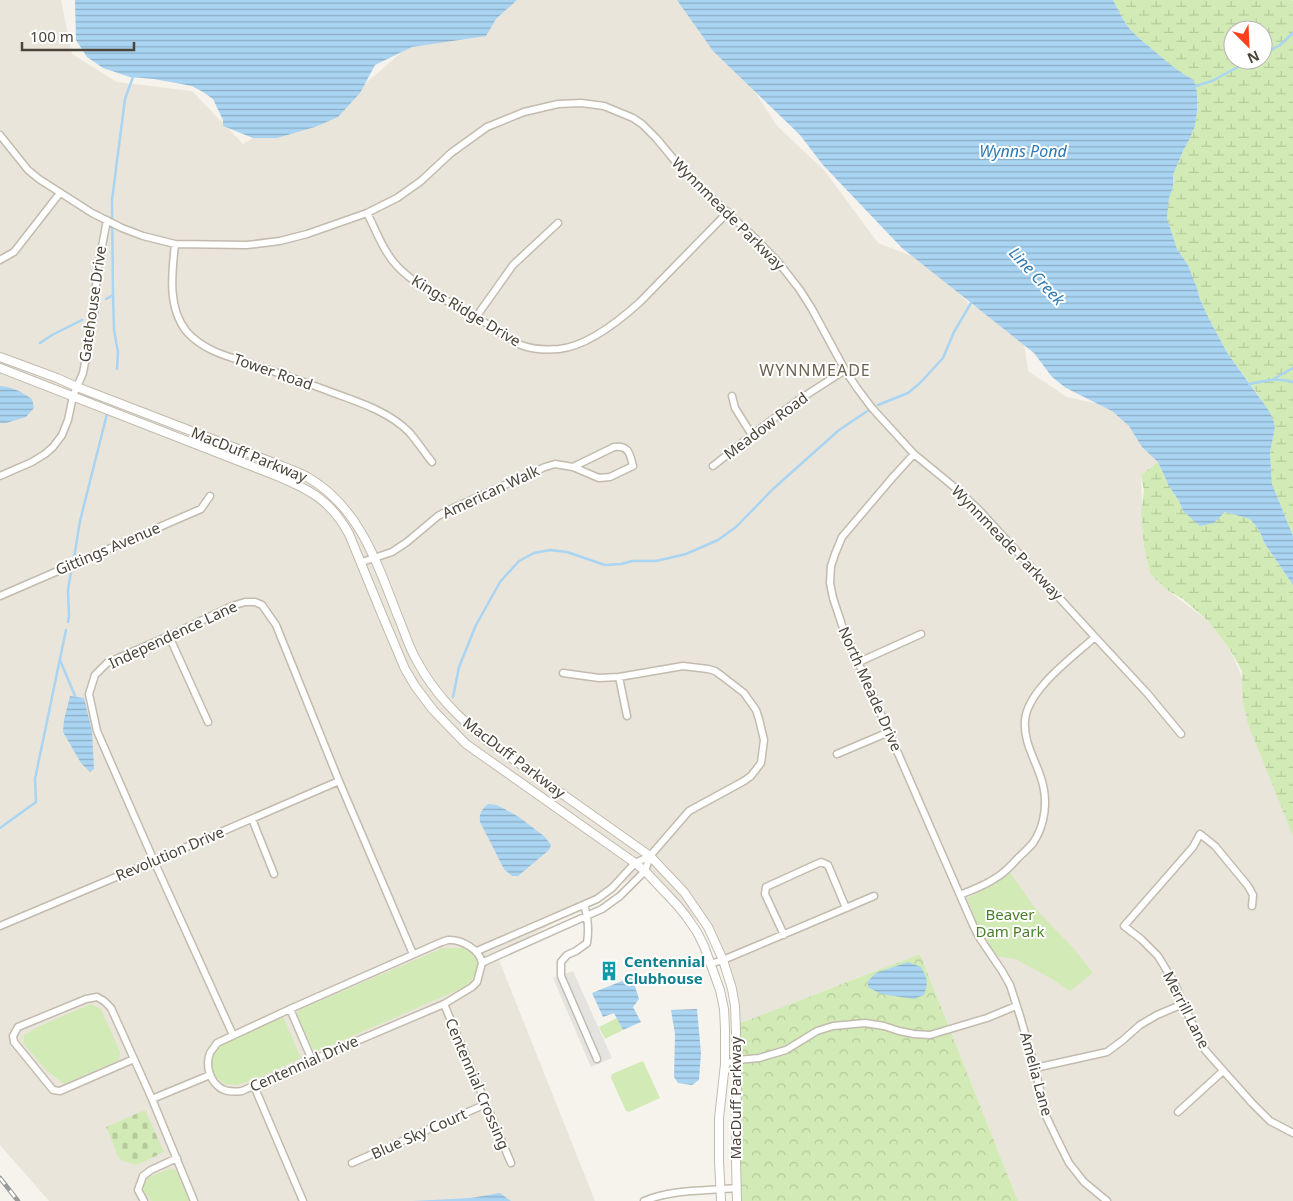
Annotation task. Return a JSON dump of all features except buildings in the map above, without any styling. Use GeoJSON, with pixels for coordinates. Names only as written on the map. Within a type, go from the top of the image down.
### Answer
{"type":"FeatureCollection","features":[{"type":"Feature","properties":{"kind":"street","name":"Wynnmeade Parkway"},"geometry":{"type":"LineString","coordinates":[[0,135],[28,170],[92,213],[122,228],[143,236],[175,244],[247,245],[280,241],[307,234],[367,213],[397,198],[421,181],[451,153],[487,127],[524,112],[546,106],[569,103],[592,104],[604,106],[633,118],[656,138],[686,174],[768,252],[800,290],[845,370],[872,408],[914,454],[980,511],[1147,693],[1181,734]]}},
{"type":"Feature","properties":{"kind":"street"},"geometry":{"type":"LineString","coordinates":[[0,260],[14,252],[60,193]]}},
{"type":"Feature","properties":{"kind":"street","name":"Kings Ridge Drive"},"geometry":{"type":"LineString","coordinates":[[367,213],[395,264],[420,285],[520,345],[531,349],[550,350],[572,346],[592,338],[635,307],[728,212]]}},
{"type":"Feature","properties":{"kind":"street","name":"Gatehouse Drive"},"geometry":{"type":"LineString","coordinates":[[0,476],[45,454],[62,435],[68,420],[73,396],[83,373],[94,315],[97,273],[107,220]]}},
{"type":"Feature","properties":{"kind":"street"},"geometry":{"type":"LineString","coordinates":[[476,317],[513,265],[558,222]]}},
{"type":"Feature","properties":{"kind":"street","name":"Tower Road"},"geometry":{"type":"LineString","coordinates":[[175,244],[172,266],[172,290],[182,324],[187,332],[215,352],[322,388],[379,411],[409,432],[432,462]]}},
{"type":"Feature","properties":{"kind":"street","name":"MacDuff Parkway"},"geometry":{"type":"LineString","coordinates":[[0,357],[263,459],[309,478],[325,489],[351,515],[363,533],[416,659],[426,677],[443,700],[462,720],[486,740],[650,856],[684,892],[708,927],[723,960],[735,1006],[737,1201]]}},
{"type":"Feature","properties":{"kind":"street","name":"MacDuff Parkway"},"geometry":{"type":"LineString","coordinates":[[0,368],[304,488],[320,497],[343,523],[362,562],[382,617],[405,669],[433,710],[466,744],[646,871],[686,916],[704,946],[720,990],[724,1009],[725,1064],[719,1118],[721,1201]]}},
{"type":"Feature","properties":{"kind":"street","name":"Meadow Road"},"geometry":{"type":"LineString","coordinates":[[713,466],[797,401],[845,370]]}},
{"type":"Feature","properties":{"kind":"street"},"geometry":{"type":"LineString","coordinates":[[732,396],[735,408],[752,435]]}},
{"type":"Feature","properties":{"kind":"street","name":"American Walk"},"geometry":{"type":"LineString","coordinates":[[362,562],[392,552],[438,516],[451,509],[545,467],[555,464],[573,467],[599,478],[610,477],[633,466],[630,454],[624,447],[620,446],[614,447],[573,467]]}},
{"type":"Feature","properties":{"kind":"street","name":"North Meade Drive"},"geometry":{"type":"LineString","coordinates":[[914,454],[842,537],[831,566],[832,598],[842,625],[979,937]]}},
{"type":"Feature","properties":{"kind":"street","name":"Gittings Avenue"},"geometry":{"type":"LineString","coordinates":[[0,596],[201,509],[210,496]]}},
{"type":"Feature","properties":{"kind":"street","name":"Independence Lane"},"geometry":{"type":"LineString","coordinates":[[233,1035],[97,731],[89,694],[95,676],[107,663],[232,606],[245,602],[255,602],[262,605],[276,625],[339,781],[413,954]]}},
{"type":"Feature","properties":{"kind":"street"},"geometry":{"type":"LineString","coordinates":[[859,662],[921,634]]}},
{"type":"Feature","properties":{"kind":"street"},"geometry":{"type":"LineString","coordinates":[[169,636],[208,722]]}},
{"type":"Feature","properties":{"kind":"street"},"geometry":{"type":"LineString","coordinates":[[960,895],[995,879],[1008,869],[1033,842],[1042,824],[1045,803],[1042,778],[1028,744],[1025,720],[1029,706],[1048,679],[1095,638]]}},
{"type":"Feature","properties":{"kind":"street"},"geometry":{"type":"LineString","coordinates":[[477,951],[596,899],[612,888],[635,863],[650,856],[690,811],[744,781],[751,776],[761,763],[764,740],[756,710],[750,700],[715,671],[683,666],[599,678],[563,673]]}},
{"type":"Feature","properties":{"kind":"street"},"geometry":{"type":"LineString","coordinates":[[619,676],[627,716]]}},
{"type":"Feature","properties":{"kind":"street"},"geometry":{"type":"LineString","coordinates":[[837,754],[889,732]]}},
{"type":"Feature","properties":{"kind":"street","name":"Revolution Drive"},"geometry":{"type":"LineString","coordinates":[[0,926],[339,781]]}},
{"type":"Feature","properties":{"kind":"street"},"geometry":{"type":"LineString","coordinates":[[252,819],[274,874]]}},
{"type":"Feature","properties":{"kind":"street","name":"Merrill Lane"},"geometry":{"type":"LineString","coordinates":[[1252,906],[1254,895],[1248,886],[1215,846],[1200,834],[1193,847],[1124,926],[1158,956],[1175,984],[1205,1050],[1270,1121],[1293,1133]]}},
{"type":"Feature","properties":{"kind":"street"},"geometry":{"type":"LineString","coordinates":[[152,1099],[210,1076],[208,1063],[210,1052],[217,1043],[413,954],[448,940],[466,944],[477,951],[482,963],[602,908],[620,896],[646,871],[650,856]]}},
{"type":"Feature","properties":{"kind":"street"},"geometry":{"type":"LineString","coordinates":[[784,935],[766,894],[766,887],[821,862],[828,865],[846,908]]}},
{"type":"Feature","properties":{"kind":"street"},"geometry":{"type":"LineString","coordinates":[[710,964],[784,935],[874,896]]}},
{"type":"Feature","properties":{"kind":"street"},"geometry":{"type":"LineString","coordinates":[[584,905],[587,914],[587,943],[576,952],[567,955],[561,962],[561,976],[596,1058]]}},
{"type":"Feature","properties":{"kind":"street","name":"Amelia Lane"},"geometry":{"type":"LineString","coordinates":[[979,937],[1010,985],[1035,1068],[1046,1116],[1069,1163],[1084,1182],[1107,1201]]}},
{"type":"Feature","properties":{"kind":"street","name":"Centennial Drive"},"geometry":{"type":"LineString","coordinates":[[210,1076],[223,1089],[232,1092],[242,1091],[444,1004],[477,982],[482,963]]}},
{"type":"Feature","properties":{"kind":"street"},"geometry":{"type":"LineString","coordinates":[[134,1059],[60,1090],[53,1090],[14,1042],[13,1036],[18,1027],[86,999],[97,997],[104,1001],[111,1008],[134,1059],[194,1201]]}},
{"type":"Feature","properties":{"kind":"street","name":"Centennial Crossing"},"geometry":{"type":"LineString","coordinates":[[444,1004],[511,1163]]}},
{"type":"Feature","properties":{"kind":"street"},"geometry":{"type":"LineString","coordinates":[[1035,1068],[1106,1052],[1140,1025],[1183,1004]]}},
{"type":"Feature","properties":{"kind":"street"},"geometry":{"type":"LineString","coordinates":[[725,1064],[737,1060],[759,1058],[786,1050],[817,1031],[833,1026],[865,1023],[914,1034],[930,1035],[987,1018],[1016,1006]]}},
{"type":"Feature","properties":{"kind":"street"},"geometry":{"type":"LineString","coordinates":[[290,1009],[312,1060]]}},
{"type":"Feature","properties":{"kind":"street"},"geometry":{"type":"LineString","coordinates":[[1178,1112],[1223,1071]]}},
{"type":"Feature","properties":{"kind":"street"},"geometry":{"type":"LineString","coordinates":[[254,1086],[302,1201]]}},
{"type":"Feature","properties":{"kind":"street","name":"Blue Sky Court"},"geometry":{"type":"LineString","coordinates":[[352,1163],[486,1104]]}},
{"type":"Feature","properties":{"kind":"street"},"geometry":{"type":"LineString","coordinates":[[144,1201],[138,1190],[143,1176],[151,1170],[177,1158]]}},
{"type":"Feature","properties":{"kind":"street"},"geometry":{"type":"LineString","coordinates":[[644,1201],[656,1196],[678,1192],[736,1188]]}},
{"type":"Feature","properties":{"kind":"shaded area"},"geometry":{"type":"Polygon","coordinates":[[[0,0],[61,0],[72,54],[117,82],[192,91],[243,144],[277,124],[351,96],[418,38],[502,0],[713,0],[739,67],[777,126],[824,170],[878,243],[930,263],[970,305],[1021,320],[1028,371],[1067,397],[1127,410],[1158,462],[1141,475],[1143,531],[1150,574],[1167,590],[1208,621],[1229,648],[1242,677],[1243,703],[1293,833],[1293,1201],[1018,1201],[920,954],[738,1024],[710,933],[644,871],[497,955],[595,1201],[49,1201],[0,1145],[0,0]]]}},
{"type":"Feature","properties":{"kind":"shaded area"},"geometry":{"type":"Polygon","coordinates":[[[573,971],[612,1058],[591,1067],[553,978],[573,971]]]}},
{"type":"Feature","properties":{"kind":"green space"},"geometry":{"type":"Polygon","coordinates":[[[1113,0],[1293,1],[1293,536],[1272,484],[1270,453],[1275,427],[1259,396],[1228,354],[1211,323],[1188,265],[1177,249],[1167,218],[1169,198],[1173,187],[1173,175],[1195,126],[1197,92],[1194,80],[1172,66],[1134,34],[1122,18],[1113,0]]]}},
{"type":"Feature","properties":{"kind":"green space"},"geometry":{"type":"Polygon","coordinates":[[[1158,462],[1183,511],[1214,523],[1225,512],[1250,519],[1259,530],[1265,544],[1293,585],[1293,836],[1248,724],[1243,703],[1242,671],[1229,648],[1208,621],[1183,599],[1167,590],[1150,574],[1144,545],[1141,514],[1144,490],[1141,475],[1158,462]]]}},
{"type":"Feature","properties":{"kind":"green space","name":"Beaver Dam Park"},"geometry":{"type":"Polygon","coordinates":[[[1009,871],[1035,908],[1074,949],[1093,973],[1070,991],[1015,959],[995,956],[982,938],[967,898],[990,887],[1009,871]]]}},
{"type":"Feature","properties":{"kind":"green space"},"geometry":{"type":"Polygon","coordinates":[[[443,948],[465,948],[477,956],[478,970],[465,987],[318,1051],[314,1051],[297,1014],[299,1010],[443,948]]]}},
{"type":"Feature","properties":{"kind":"green space"},"geometry":{"type":"Polygon","coordinates":[[[920,954],[1018,1201],[737,1201],[738,1024],[920,954]]]}},
{"type":"Feature","properties":{"kind":"green space"},"geometry":{"type":"Polygon","coordinates":[[[91,1004],[101,1009],[120,1052],[119,1060],[64,1084],[47,1071],[23,1043],[24,1035],[42,1025],[91,1004]]]}},
{"type":"Feature","properties":{"kind":"green space"},"geometry":{"type":"Polygon","coordinates":[[[283,1017],[301,1058],[254,1080],[237,1085],[225,1084],[215,1076],[211,1062],[222,1043],[283,1017]]]}},
{"type":"Feature","properties":{"kind":"green space"},"geometry":{"type":"Polygon","coordinates":[[[617,1018],[623,1030],[605,1039],[599,1027],[617,1018]]]}},
{"type":"Feature","properties":{"kind":"green space"},"geometry":{"type":"Polygon","coordinates":[[[643,1061],[660,1098],[629,1112],[626,1111],[611,1078],[612,1074],[643,1061]]]}},
{"type":"Feature","properties":{"kind":"green space"},"geometry":{"type":"Polygon","coordinates":[[[145,1110],[164,1152],[137,1165],[120,1160],[106,1127],[145,1110]]]}},
{"type":"Feature","properties":{"kind":"green space"},"geometry":{"type":"Polygon","coordinates":[[[169,1169],[176,1170],[189,1201],[151,1201],[143,1190],[147,1178],[169,1169]]]}},
{"type":"Feature","properties":{"kind":"water"},"geometry":{"type":"Polygon","coordinates":[[[75,0],[517,0],[496,19],[486,36],[412,47],[375,65],[360,93],[338,117],[315,127],[277,138],[253,138],[223,126],[223,120],[213,99],[192,86],[130,77],[103,68],[87,57],[76,40],[75,0]]]}},
{"type":"Feature","properties":{"kind":"water","name":"Wynns Pond"},"geometry":{"type":"Polygon","coordinates":[[[677,0],[1113,0],[1124,21],[1134,34],[1172,66],[1194,80],[1197,92],[1195,126],[1173,175],[1173,187],[1169,198],[1167,218],[1177,249],[1188,265],[1211,323],[1228,354],[1273,419],[1275,427],[1270,453],[1272,484],[1293,536],[1293,585],[1265,544],[1259,530],[1250,519],[1225,512],[1214,523],[1200,526],[1183,511],[1158,462],[1142,447],[1129,426],[1112,411],[1066,388],[1052,377],[1034,353],[902,248],[823,165],[800,135],[713,51],[677,0]]]}},
{"type":"Feature","properties":{"kind":"water"},"geometry":{"type":"Polygon","coordinates":[[[0,386],[13,389],[28,396],[32,399],[34,408],[26,417],[0,423],[0,386]]]}},
{"type":"Feature","properties":{"kind":"water"},"geometry":{"type":"Polygon","coordinates":[[[70,696],[84,698],[92,731],[94,769],[90,772],[81,763],[63,732],[70,696]]]}},
{"type":"Feature","properties":{"kind":"water"},"geometry":{"type":"Polygon","coordinates":[[[488,804],[497,805],[519,817],[545,837],[551,845],[549,850],[518,876],[512,876],[504,869],[480,822],[481,812],[488,804]]]}},
{"type":"Feature","properties":{"kind":"water"},"geometry":{"type":"Polygon","coordinates":[[[908,962],[921,967],[923,971],[927,981],[924,995],[914,999],[881,994],[868,987],[868,981],[876,973],[908,962]]]}},
{"type":"Feature","properties":{"kind":"water"},"geometry":{"type":"Polygon","coordinates":[[[632,977],[639,999],[633,1007],[641,1022],[623,1030],[614,1013],[603,1017],[592,993],[632,977]]]}},
{"type":"Feature","properties":{"kind":"water"},"geometry":{"type":"Polygon","coordinates":[[[697,1009],[701,1053],[699,1080],[692,1085],[678,1083],[674,1077],[675,1034],[671,1010],[697,1009]]]}},
{"type":"Feature","properties":{"kind":"water"},"geometry":{"type":"Polygon","coordinates":[[[500,1193],[511,1201],[412,1201],[471,1198],[500,1193]]]}},
{"type":"Feature","properties":{"kind":"waterway"},"geometry":{"type":"LineString","coordinates":[[1273,49],[1293,33]]}},
{"type":"Feature","properties":{"kind":"waterway"},"geometry":{"type":"LineString","coordinates":[[1196,86],[1212,81],[1232,70]]}},
{"type":"Feature","properties":{"kind":"waterway"},"geometry":{"type":"LineString","coordinates":[[117,369],[118,352],[114,330],[112,200],[125,99],[133,77]]}},
{"type":"Feature","properties":{"kind":"waterway"},"geometry":{"type":"LineString","coordinates":[[106,299],[113,295]]}},
{"type":"Feature","properties":{"kind":"waterway"},"geometry":{"type":"LineString","coordinates":[[878,405],[908,393],[943,358],[954,332],[971,303]]}},
{"type":"Feature","properties":{"kind":"waterway"},"geometry":{"type":"LineString","coordinates":[[40,343],[82,320]]}},
{"type":"Feature","properties":{"kind":"waterway"},"geometry":{"type":"LineString","coordinates":[[1275,378],[1293,368]]}},
{"type":"Feature","properties":{"kind":"waterway"},"geometry":{"type":"LineString","coordinates":[[1249,384],[1276,380],[1293,382]]}},
{"type":"Feature","properties":{"kind":"waterway"},"geometry":{"type":"LineString","coordinates":[[453,697],[459,667],[476,625],[500,582],[519,561],[534,553],[550,550],[567,552],[605,565],[632,561],[656,561],[686,554],[718,540],[736,527],[773,489],[839,430],[869,410]]}},
{"type":"Feature","properties":{"kind":"waterway"},"geometry":{"type":"LineString","coordinates":[[74,558],[80,521],[107,414]]}},
{"type":"Feature","properties":{"kind":"waterway"},"geometry":{"type":"LineString","coordinates":[[68,622],[68,590],[71,572]]}},
{"type":"Feature","properties":{"kind":"waterway"},"geometry":{"type":"LineString","coordinates":[[0,828],[36,802],[35,779],[66,630]]}},
{"type":"Feature","properties":{"kind":"waterway"},"geometry":{"type":"LineString","coordinates":[[60,660],[75,696]]}},
{"type":"Feature","properties":{"kind":"railway"},"geometry":{"type":"LineString","coordinates":[[0,1178],[18,1201]]}},
{"type":"Feature","properties":{"kind":"place","name":"Centennial Clubhouse"},"geometry":{"type":"Point","coordinates":[609,971]}},
{"type":"Feature","properties":{"kind":"district","name":"WYNNMEADE"},"geometry":{"type":"Point","coordinates":[815,370]}},
{"type":"Feature","properties":{"kind":"water label","name":"Line Creek"},"geometry":{"type":"Point","coordinates":[1037,276]}}]}
